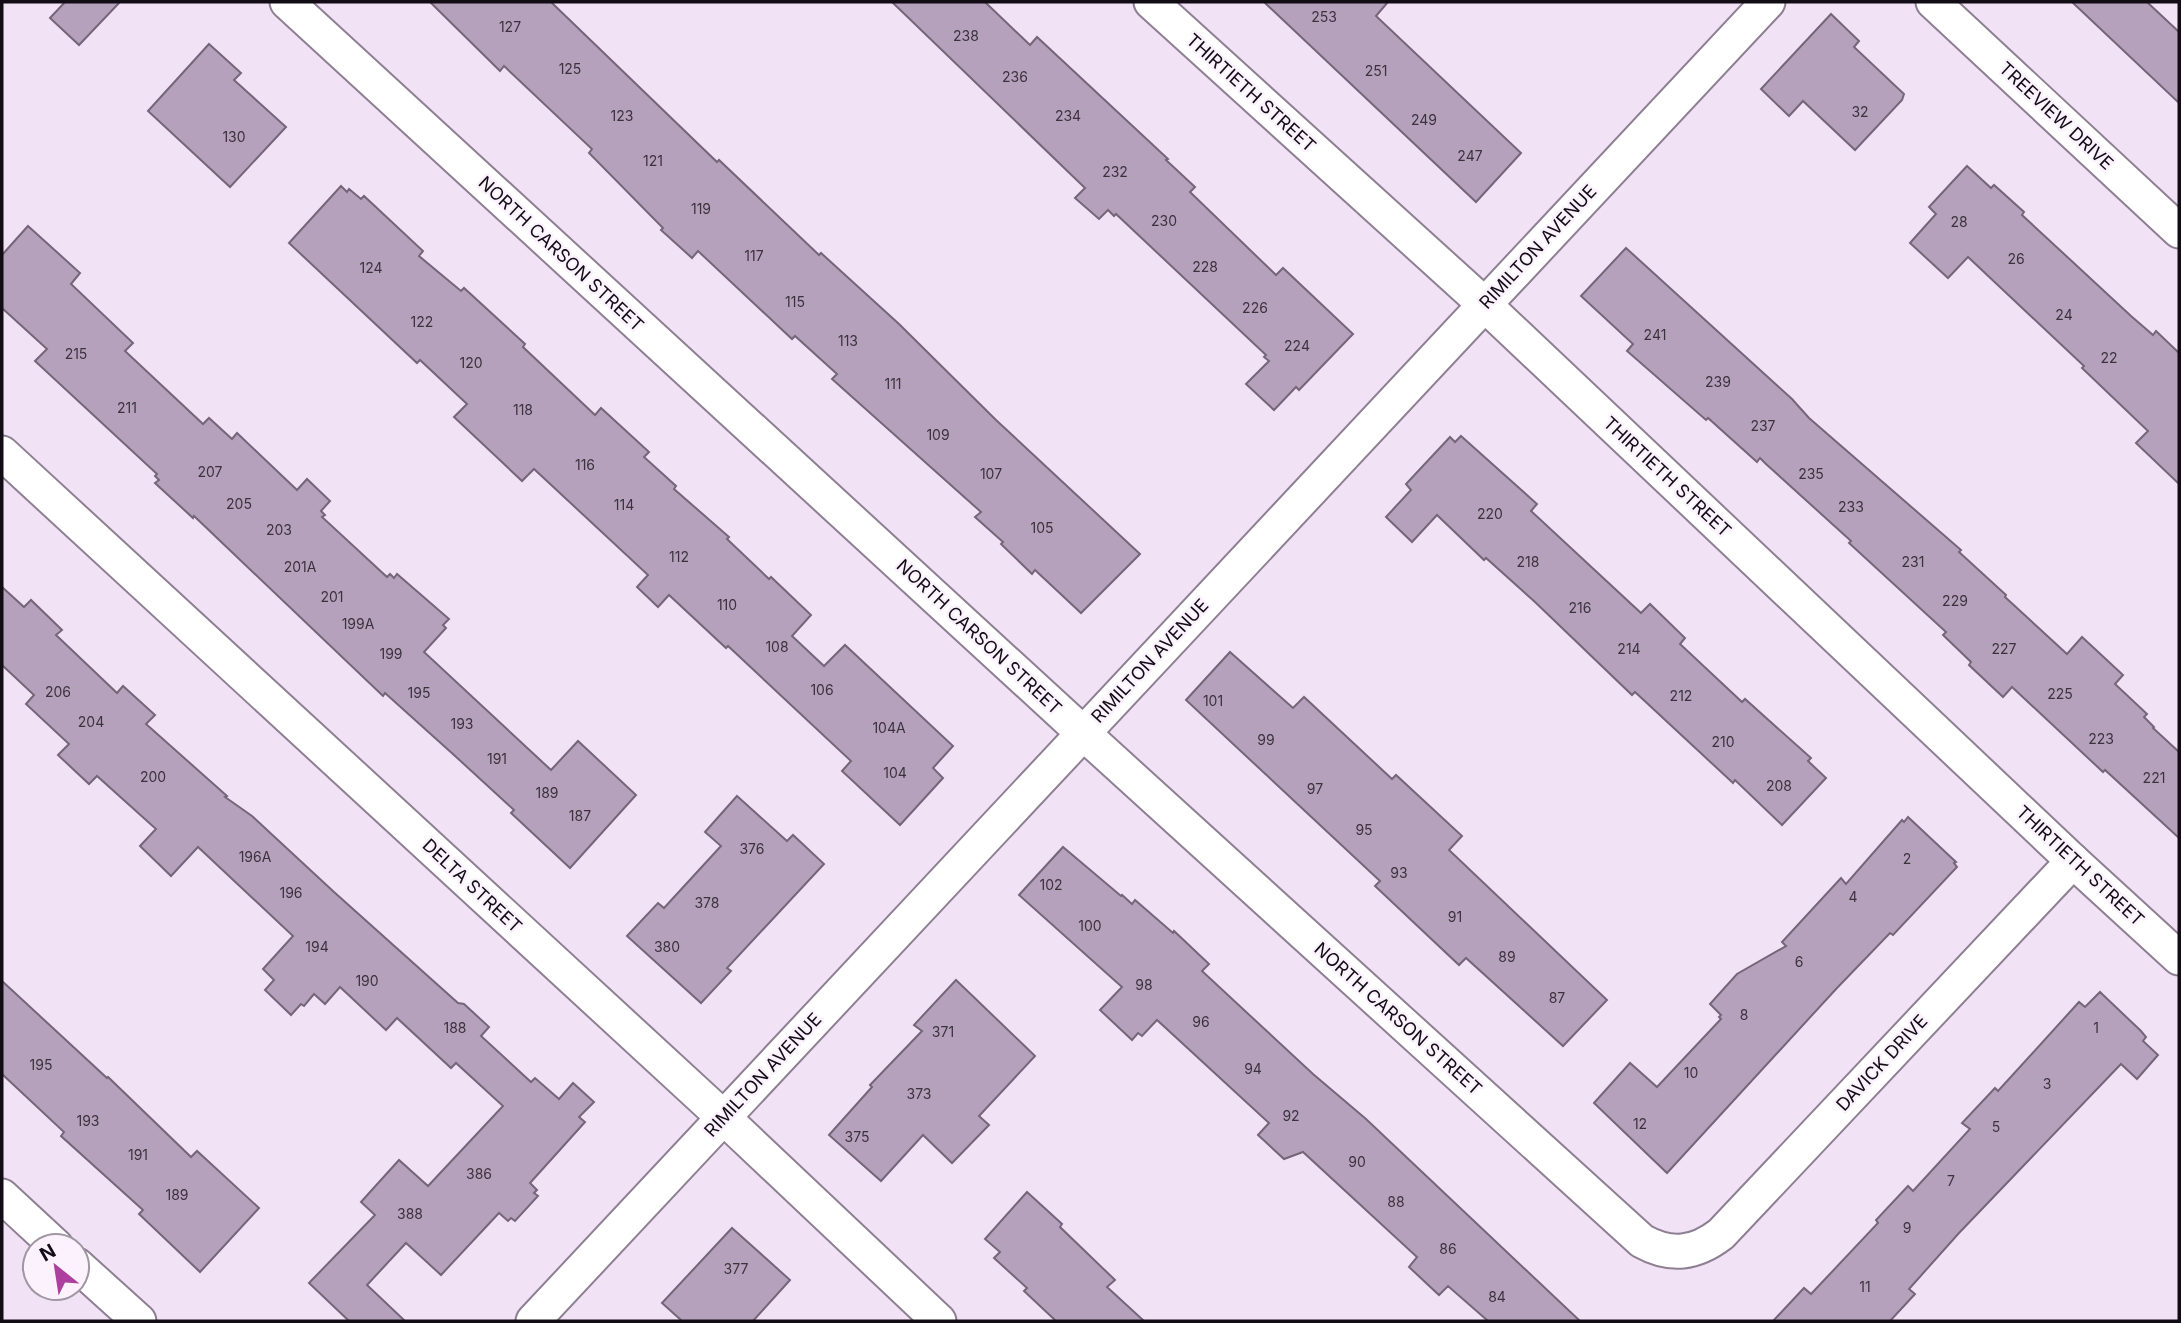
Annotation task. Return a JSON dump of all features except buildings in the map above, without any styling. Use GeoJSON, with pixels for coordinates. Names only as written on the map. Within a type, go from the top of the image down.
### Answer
{"type":"FeatureCollection","features":[{"type":"Feature","properties":{"kind":"street","name":"NORTH CARSON STREET"},"geometry":{"type":"LineString","coordinates":[[287,2],[1083,733],[1642,1241],[1654,1248],[1682,1253]]}},
{"type":"Feature","properties":{"kind":"street","name":"THIRTIETH STREET"},"geometry":{"type":"LineString","coordinates":[[1151,2],[1484,304],[2179,958]]}},
{"type":"Feature","properties":{"kind":"street","name":"RIMILTON AVENUE"},"geometry":{"type":"LineString","coordinates":[[533,1321],[1768,2]]}},
{"type":"Feature","properties":{"kind":"street","name":"TREEVIEW DRIVE"},"geometry":{"type":"LineString","coordinates":[[1933,2],[2179,231]]}},
{"type":"Feature","properties":{"kind":"street","name":"DELTA STREET"},"geometry":{"type":"LineString","coordinates":[[2,453],[724,1118],[939,1321]]}},
{"type":"Feature","properties":{"kind":"street","name":"DAVICK DRIVE"},"geometry":{"type":"LineString","coordinates":[[1682,1253],[1709,1243],[1721,1234],[2073,861]]}},
{"type":"Feature","properties":{"kind":"street"},"geometry":{"type":"LineString","coordinates":[[2,1196],[41,1232]]}},
{"type":"Feature","properties":{"kind":"street"},"geometry":{"type":"LineString","coordinates":[[91,1278],[139,1321]]}}]}
